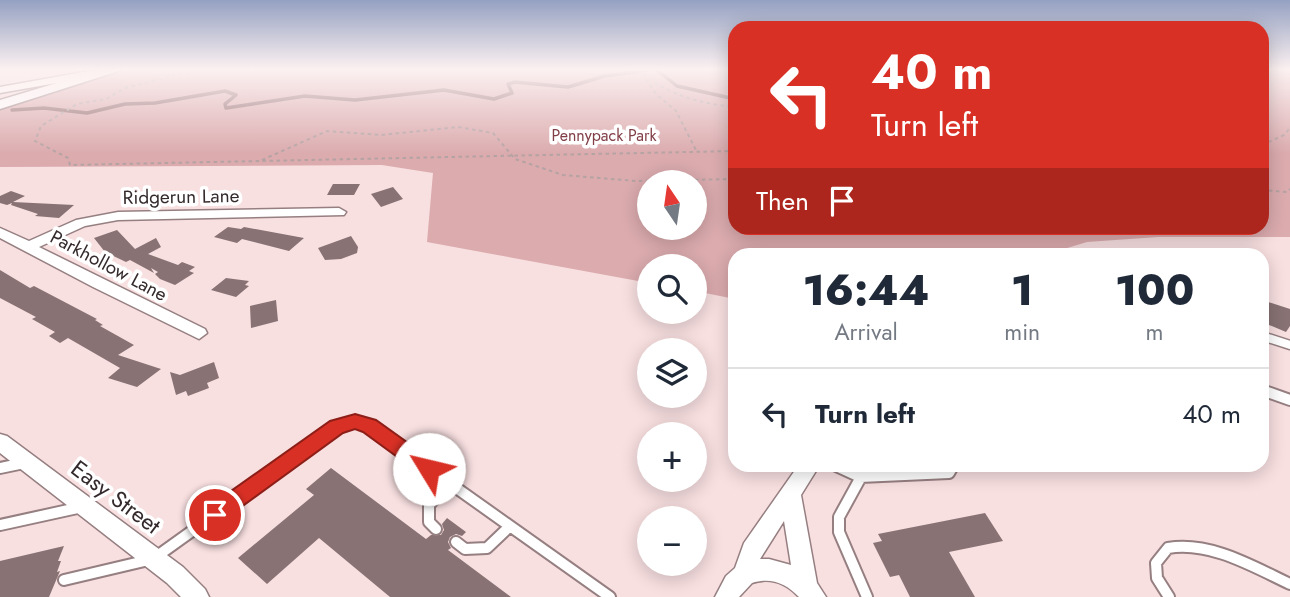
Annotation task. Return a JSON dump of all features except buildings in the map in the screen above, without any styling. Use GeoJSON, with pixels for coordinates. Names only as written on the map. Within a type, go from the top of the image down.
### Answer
{"type":"FeatureCollection","features":[{"type":"Feature","properties":{"kind":"street","name":"Ridgerun Lane"},"geometry":{"type":"LineString","coordinates":[[30,246],[81,223],[118,216],[339,212]]}},
{"type":"Feature","properties":{"kind":"street","name":"Parkhollow Lane"},"geometry":{"type":"LineString","coordinates":[[0,232],[199,333]]}},
{"type":"Feature","properties":{"kind":"street","name":"Easy Street"},"geometry":{"type":"LineString","coordinates":[[0,442],[176,575],[197,597]]}},
{"type":"Feature","properties":{"kind":"street"},"geometry":{"type":"LineString","coordinates":[[727,597],[730,588],[744,574],[752,550],[805,472]]}},
{"type":"Feature","properties":{"kind":"street"},"geometry":{"type":"LineString","coordinates":[[790,494],[810,591]]}},
{"type":"Feature","properties":{"kind":"street"},"geometry":{"type":"LineString","coordinates":[[744,574],[765,568],[786,572],[810,591]]}},
{"type":"Feature","properties":{"kind":"lane"},"geometry":{"type":"LineString","coordinates":[[1269,338],[1290,345]]}},
{"type":"Feature","properties":{"kind":"lane"},"geometry":{"type":"LineString","coordinates":[[1269,392],[1290,400]]}},
{"type":"Feature","properties":{"kind":"lane"},"geometry":{"type":"LineString","coordinates":[[64,580],[153,559],[337,427],[355,422],[369,426],[610,597]]}},
{"type":"Feature","properties":{"kind":"lane"},"geometry":{"type":"LineString","coordinates":[[0,468],[27,463]]}},
{"type":"Feature","properties":{"kind":"lane"},"geometry":{"type":"LineString","coordinates":[[849,472],[860,477],[950,472]]}},
{"type":"Feature","properties":{"kind":"lane"},"geometry":{"type":"LineString","coordinates":[[863,472],[839,517],[839,532],[867,597]]}},
{"type":"Feature","properties":{"kind":"lane"},"geometry":{"type":"LineString","coordinates":[[436,529],[429,522],[429,505],[449,483]]}},
{"type":"Feature","properties":{"kind":"lane"},"geometry":{"type":"LineString","coordinates":[[1,525],[85,506]]}},
{"type":"Feature","properties":{"kind":"lane"},"geometry":{"type":"LineString","coordinates":[[456,542],[465,549],[486,548],[510,526]]}},
{"type":"Feature","properties":{"kind":"lane"},"geometry":{"type":"LineString","coordinates":[[1169,597],[1154,569],[1158,556],[1167,548],[1177,545],[1191,545],[1218,553],[1290,584]]}},
{"type":"Feature","properties":{"kind":"path"},"geometry":{"type":"LineString","coordinates":[[108,98],[77,104],[41,126],[36,141],[68,158],[70,165],[728,151]]}},
{"type":"Feature","properties":{"kind":"path"},"geometry":{"type":"LineString","coordinates":[[661,98],[676,111],[697,152]]}},
{"type":"Feature","properties":{"kind":"path"},"geometry":{"type":"LineString","coordinates":[[682,98],[691,103],[728,106]]}},
{"type":"Feature","properties":{"kind":"path"},"geometry":{"type":"LineString","coordinates":[[260,162],[327,131],[381,135],[458,127],[493,133],[511,156],[558,174],[608,183],[642,179],[728,179]]}},
{"type":"Feature","properties":{"kind":"path"},"geometry":{"type":"LineString","coordinates":[[1269,142],[1284,135],[1290,128]]}},
{"type":"Feature","properties":{"kind":"path"},"geometry":{"type":"LineString","coordinates":[[1269,191],[1290,190]]}},
{"type":"Feature","properties":{"kind":"green space","name":"Pennypack Park"},"geometry":{"type":"Polygon","coordinates":[[[33,98],[728,98],[728,235],[1269,235],[1269,98],[1290,98],[1290,237],[1158,237],[1087,242],[1067,248],[728,248],[728,298],[707,293],[707,254],[637,254],[637,281],[427,242],[433,173],[382,165],[0,167],[0,110],[33,98]]]}},
{"type":"Feature","properties":{"kind":"waterway"},"geometry":{"type":"LineString","coordinates":[[12,110],[44,108],[87,113],[125,104],[185,98]]}},
{"type":"Feature","properties":{"kind":"waterway"},"geometry":{"type":"LineString","coordinates":[[233,98],[225,104],[226,108],[293,98]]}},
{"type":"Feature","properties":{"kind":"waterway"},"geometry":{"type":"LineString","coordinates":[[328,98],[355,100],[374,98]]}},
{"type":"Feature","properties":{"kind":"waterway"},"geometry":{"type":"LineString","coordinates":[[488,98],[497,98]]}},
{"type":"Feature","properties":{"kind":"route"},"geometry":{"type":"LineString","coordinates":[[215,515],[337,427],[355,422],[369,426],[429,469]]}}]}
